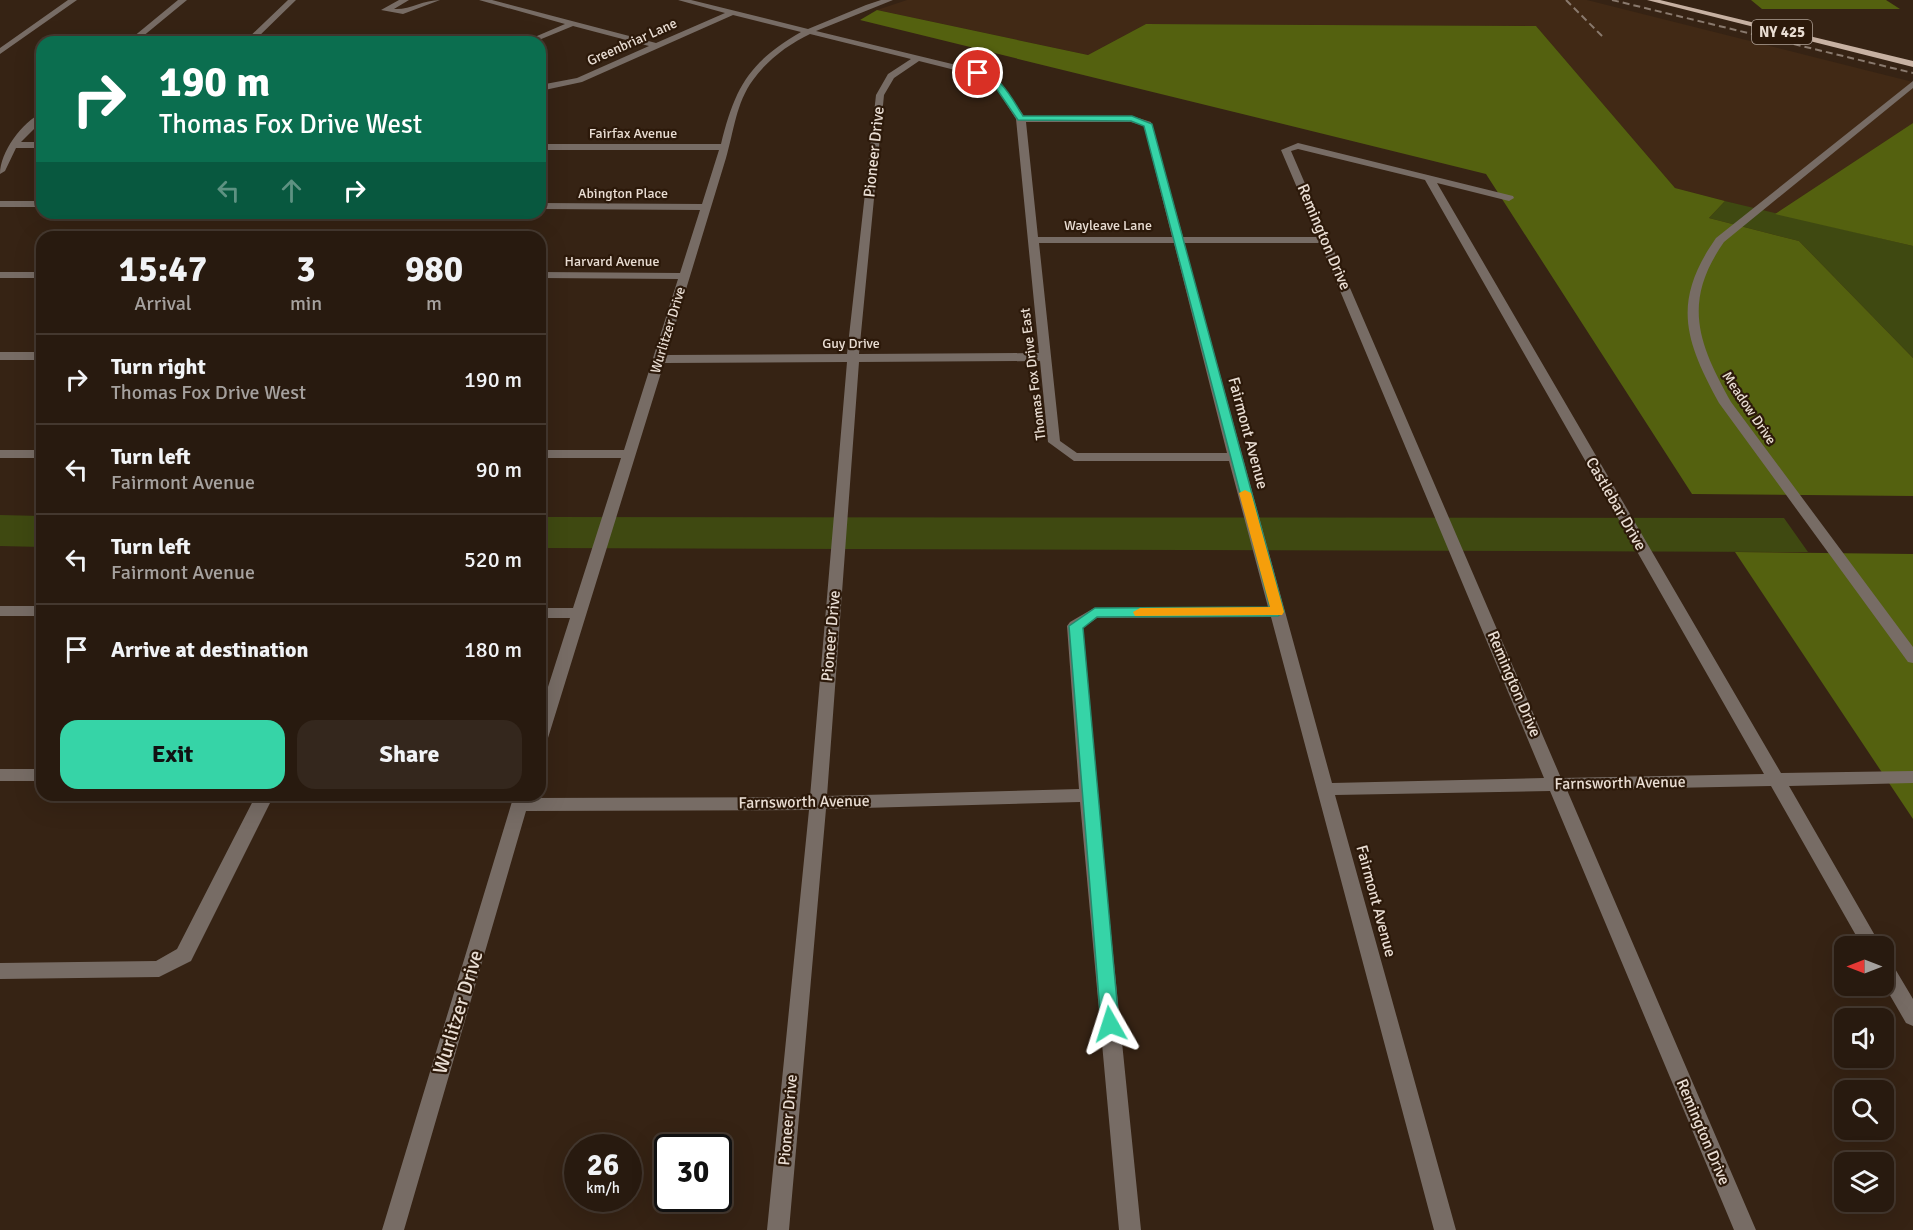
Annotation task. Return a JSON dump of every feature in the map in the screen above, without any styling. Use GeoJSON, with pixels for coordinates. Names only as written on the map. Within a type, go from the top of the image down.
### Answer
{"type":"FeatureCollection","features":[{"type":"Feature","properties":{"kind":"main road","name":"NY 425"},"geometry":{"type":"LineString","coordinates":[[1651,0],[1913,64]]}},
{"type":"Feature","properties":{"kind":"street"},"geometry":{"type":"LineString","coordinates":[[0,52],[73,0]]}},
{"type":"Feature","properties":{"kind":"street"},"geometry":{"type":"LineString","coordinates":[[138,36],[183,0]]}},
{"type":"Feature","properties":{"kind":"street"},"geometry":{"type":"LineString","coordinates":[[254,36],[292,0]]}},
{"type":"Feature","properties":{"kind":"street"},"geometry":{"type":"LineString","coordinates":[[405,0],[385,10],[403,12],[436,0]]}},
{"type":"Feature","properties":{"kind":"street"},"geometry":{"type":"LineString","coordinates":[[483,0],[658,46]]}},
{"type":"Feature","properties":{"kind":"street"},"geometry":{"type":"LineString","coordinates":[[682,0],[978,73],[997,83],[1021,118]]}},
{"type":"Feature","properties":{"kind":"street","name":"Wurlitzer Drive"},"geometry":{"type":"LineString","coordinates":[[546,719],[707,207],[739,97],[765,59],[808,31],[854,11],[889,0]]}},
{"type":"Feature","properties":{"kind":"street","name":"Greenbriar Lane"},"geometry":{"type":"LineString","coordinates":[[546,87],[579,80],[733,12]]}},
{"type":"Feature","properties":{"kind":"street"},"geometry":{"type":"LineString","coordinates":[[542,36],[571,24]]}},
{"type":"Feature","properties":{"kind":"street"},"geometry":{"type":"LineString","coordinates":[[0,42],[13,43]]}},
{"type":"Feature","properties":{"kind":"street","name":"Pioneer Drive"},"geometry":{"type":"LineString","coordinates":[[778,1230],[818,803],[854,358],[880,95],[891,76],[917,59]]}},
{"type":"Feature","properties":{"kind":"street","name":"Meadow Drive"},"geometry":{"type":"LineString","coordinates":[[1913,84],[1720,240],[1698,272],[1693,290],[1692,315],[1699,351],[1725,403],[1913,658]]}},
{"type":"Feature","properties":{"kind":"street","name":"Thomas Fox Drive East"},"geometry":{"type":"LineString","coordinates":[[1021,118],[1054,442],[1074,457],[1235,457]]}},
{"type":"Feature","properties":{"kind":"street","name":"Fairmont Avenue"},"geometry":{"type":"LineString","coordinates":[[1021,118],[1132,119],[1148,124],[1235,457],[1445,1230]]}},
{"type":"Feature","properties":{"kind":"street"},"geometry":{"type":"LineString","coordinates":[[0,171],[13,146],[36,122]]}},
{"type":"Feature","properties":{"kind":"street"},"geometry":{"type":"LineString","coordinates":[[13,146],[36,145]]}},
{"type":"Feature","properties":{"kind":"street","name":"Remington Drive"},"geometry":{"type":"LineString","coordinates":[[1429,178],[1298,146],[1286,150],[1745,1230]]}},
{"type":"Feature","properties":{"kind":"street","name":"Fairfax Avenue"},"geometry":{"type":"LineString","coordinates":[[546,147],[725,147]]}},
{"type":"Feature","properties":{"kind":"street"},"geometry":{"type":"LineString","coordinates":[[1429,178],[1509,198]]}},
{"type":"Feature","properties":{"kind":"street","name":"Castlebar Drive"},"geometry":{"type":"LineString","coordinates":[[1429,178],[1866,936]]}},
{"type":"Feature","properties":{"kind":"street"},"geometry":{"type":"LineString","coordinates":[[0,204],[36,204]]}},
{"type":"Feature","properties":{"kind":"street","name":"Abington Place"},"geometry":{"type":"LineString","coordinates":[[546,206],[707,207]]}},
{"type":"Feature","properties":{"kind":"street","name":"Wayleave Lane"},"geometry":{"type":"LineString","coordinates":[[1034,240],[1325,240]]}},
{"type":"Feature","properties":{"kind":"street"},"geometry":{"type":"LineString","coordinates":[[0,275],[36,275]]}},
{"type":"Feature","properties":{"kind":"street","name":"Harvard Avenue"},"geometry":{"type":"LineString","coordinates":[[546,276],[685,276]]}},
{"type":"Feature","properties":{"kind":"street"},"geometry":{"type":"LineString","coordinates":[[0,356],[36,356]]}},
{"type":"Feature","properties":{"kind":"street","name":"Guy Drive"},"geometry":{"type":"LineString","coordinates":[[658,359],[1044,357]]}},
{"type":"Feature","properties":{"kind":"street"},"geometry":{"type":"LineString","coordinates":[[0,454],[36,454]]}},
{"type":"Feature","properties":{"kind":"street"},"geometry":{"type":"LineString","coordinates":[[546,454],[629,454]]}},
{"type":"Feature","properties":{"kind":"street"},"geometry":{"type":"LineString","coordinates":[[0,611],[36,612]]}},
{"type":"Feature","properties":{"kind":"street"},"geometry":{"type":"LineString","coordinates":[[1130,1230],[1089,795],[1076,626],[1095,613],[1278,612]]}},
{"type":"Feature","properties":{"kind":"street"},"geometry":{"type":"LineString","coordinates":[[546,613],[579,613]]}},
{"type":"Feature","properties":{"kind":"street"},"geometry":{"type":"LineString","coordinates":[[0,775],[36,775]]}},
{"type":"Feature","properties":{"kind":"street","name":"Farnsworth Avenue"},"geometry":{"type":"LineString","coordinates":[[1327,789],[1913,777]]}},
{"type":"Feature","properties":{"kind":"street","name":"Farnsworth Avenue"},"geometry":{"type":"LineString","coordinates":[[546,800],[818,803],[1089,795]]}},
{"type":"Feature","properties":{"kind":"street"},"geometry":{"type":"LineString","coordinates":[[0,971],[159,969],[184,955],[261,801]]}},
{"type":"Feature","properties":{"kind":"street","name":"Wurlitzer Drive"},"geometry":{"type":"LineString","coordinates":[[393,1230],[521,801]]}},
{"type":"Feature","properties":{"kind":"street"},"geometry":{"type":"LineString","coordinates":[[1894,985],[1913,1017]]}},
{"type":"Feature","properties":{"kind":"shaded area"},"geometry":{"type":"Polygon","coordinates":[[[907,0],[1587,0],[1913,82],[1913,123],[1775,214],[1675,188],[1536,26],[1146,24],[1088,55],[877,10],[907,0]]]}},
{"type":"Feature","properties":{"kind":"green space"},"geometry":{"type":"Polygon","coordinates":[[[1751,0],[1886,0],[1900,9],[1762,9],[1751,0]]]}},
{"type":"Feature","properties":{"kind":"green space"},"geometry":{"type":"Polygon","coordinates":[[[877,10],[1088,55],[1146,24],[1536,26],[1675,188],[1725,201],[1709,218],[1799,241],[1913,358],[1913,496],[1692,494],[1486,174],[860,20],[877,10]]]}},
{"type":"Feature","properties":{"kind":"green space"},"geometry":{"type":"Polygon","coordinates":[[[1913,123],[1913,246],[1775,214],[1913,123]]]}},
{"type":"Feature","properties":{"kind":"green space"},"geometry":{"type":"Polygon","coordinates":[[[1725,201],[1913,246],[1913,358],[1799,241],[1709,218],[1725,201]]]}},
{"type":"Feature","properties":{"kind":"green space"},"geometry":{"type":"Polygon","coordinates":[[[0,515],[36,516],[36,547],[0,546],[0,515]]]}},
{"type":"Feature","properties":{"kind":"green space"},"geometry":{"type":"Polygon","coordinates":[[[546,517],[1784,518],[1808,552],[546,548],[546,517]]]}},
{"type":"Feature","properties":{"kind":"green space"},"geometry":{"type":"Polygon","coordinates":[[[1735,552],[1913,554],[1913,819],[1735,552]]]}},
{"type":"Feature","properties":{"kind":"railway"},"geometry":{"type":"LineString","coordinates":[[1566,0],[1604,38]]}},
{"type":"Feature","properties":{"kind":"railway"},"geometry":{"type":"LineString","coordinates":[[1612,0],[1913,73]]}},
{"type":"Feature","properties":{"kind":"slow traffic"},"geometry":{"type":"LineString","coordinates":[[1140,612],[1278,612],[1245,493]]}},
{"type":"Feature","properties":{"kind":"route"},"geometry":{"type":"LineString","coordinates":[[978,73],[997,83],[1021,118],[1132,119],[1148,124],[1278,612],[1095,613],[1076,626],[1110,1024]]}}]}
